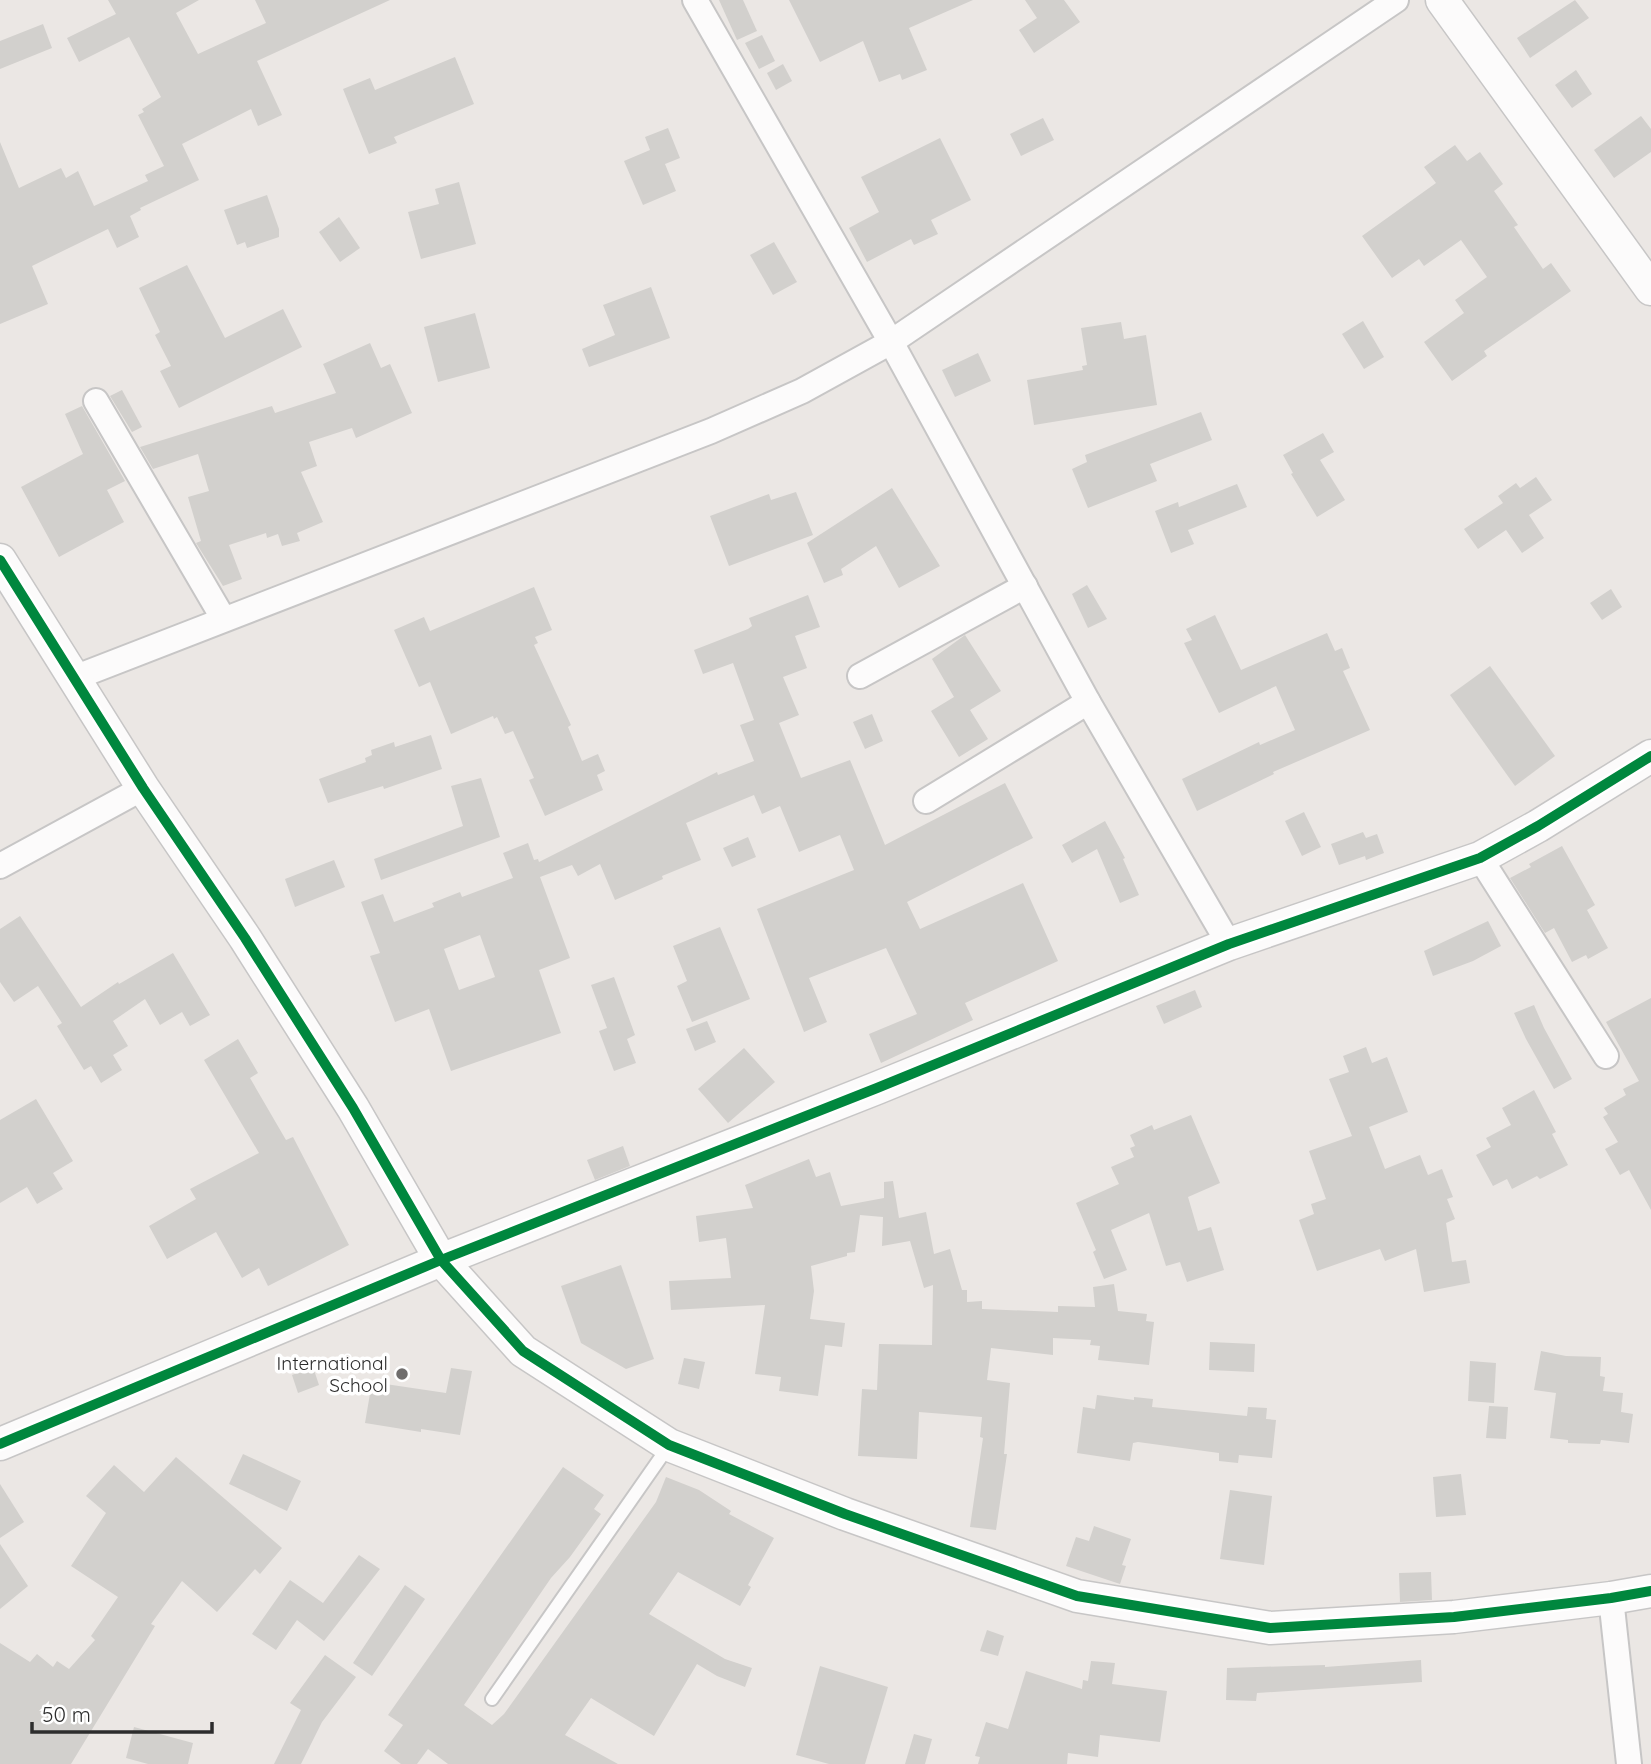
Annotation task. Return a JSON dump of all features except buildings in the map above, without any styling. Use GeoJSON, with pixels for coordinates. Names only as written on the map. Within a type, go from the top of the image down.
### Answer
{"type":"FeatureCollection","features":[{"type":"Feature","properties":{"kind":"street"},"geometry":{"type":"LineString","coordinates":[[695,0],[891,342],[1088,702],[1229,944]]}},
{"type":"Feature","properties":{"kind":"street"},"geometry":{"type":"LineString","coordinates":[[74,678],[711,431],[802,391],[891,342],[1396,0]]}},
{"type":"Feature","properties":{"kind":"street"},"geometry":{"type":"LineString","coordinates":[[1442,0],[1651,289]]}},
{"type":"Feature","properties":{"kind":"street"},"geometry":{"type":"LineString","coordinates":[[96,401],[223,618]]}},
{"type":"Feature","properties":{"kind":"street"},"geometry":{"type":"LineString","coordinates":[[0,560],[143,788],[245,938],[352,1108],[441,1260],[523,1351],[669,1445],[845,1514],[1077,1596],[1270,1628],[1454,1617],[1651,1591]]}},
{"type":"Feature","properties":{"kind":"street"},"geometry":{"type":"LineString","coordinates":[[860,676],[1025,586]]}},
{"type":"Feature","properties":{"kind":"street"},"geometry":{"type":"LineString","coordinates":[[926,802],[1088,702]]}},
{"type":"Feature","properties":{"kind":"street"},"geometry":{"type":"LineString","coordinates":[[0,1444],[441,1260],[877,1088],[1229,944],[1480,858],[1538,826],[1651,756]]}},
{"type":"Feature","properties":{"kind":"street"},"geometry":{"type":"LineString","coordinates":[[0,866],[143,788]]}},
{"type":"Feature","properties":{"kind":"street"},"geometry":{"type":"LineString","coordinates":[[1480,858],[1606,1056]]}},
{"type":"Feature","properties":{"kind":"street"},"geometry":{"type":"LineString","coordinates":[[1611,1598],[1629,1764]]}},
{"type":"Feature","properties":{"kind":"lane"},"geometry":{"type":"LineString","coordinates":[[492,1699],[669,1445]]}},
{"type":"Feature","properties":{"kind":"cycle path"},"geometry":{"type":"LineString","coordinates":[[0,560],[143,788],[245,938],[353,1108],[441,1260],[523,1351],[669,1445],[845,1514],[1077,1596],[1270,1628],[1454,1617],[1651,1591]]}},
{"type":"Feature","properties":{"kind":"cycle path"},"geometry":{"type":"LineString","coordinates":[[0,1444],[441,1260],[877,1088],[1229,944],[1480,858],[1538,826],[1651,756]]}},
{"type":"Feature","properties":{"kind":"place","name":"International School"},"geometry":{"type":"Point","coordinates":[402,1374]}}]}
